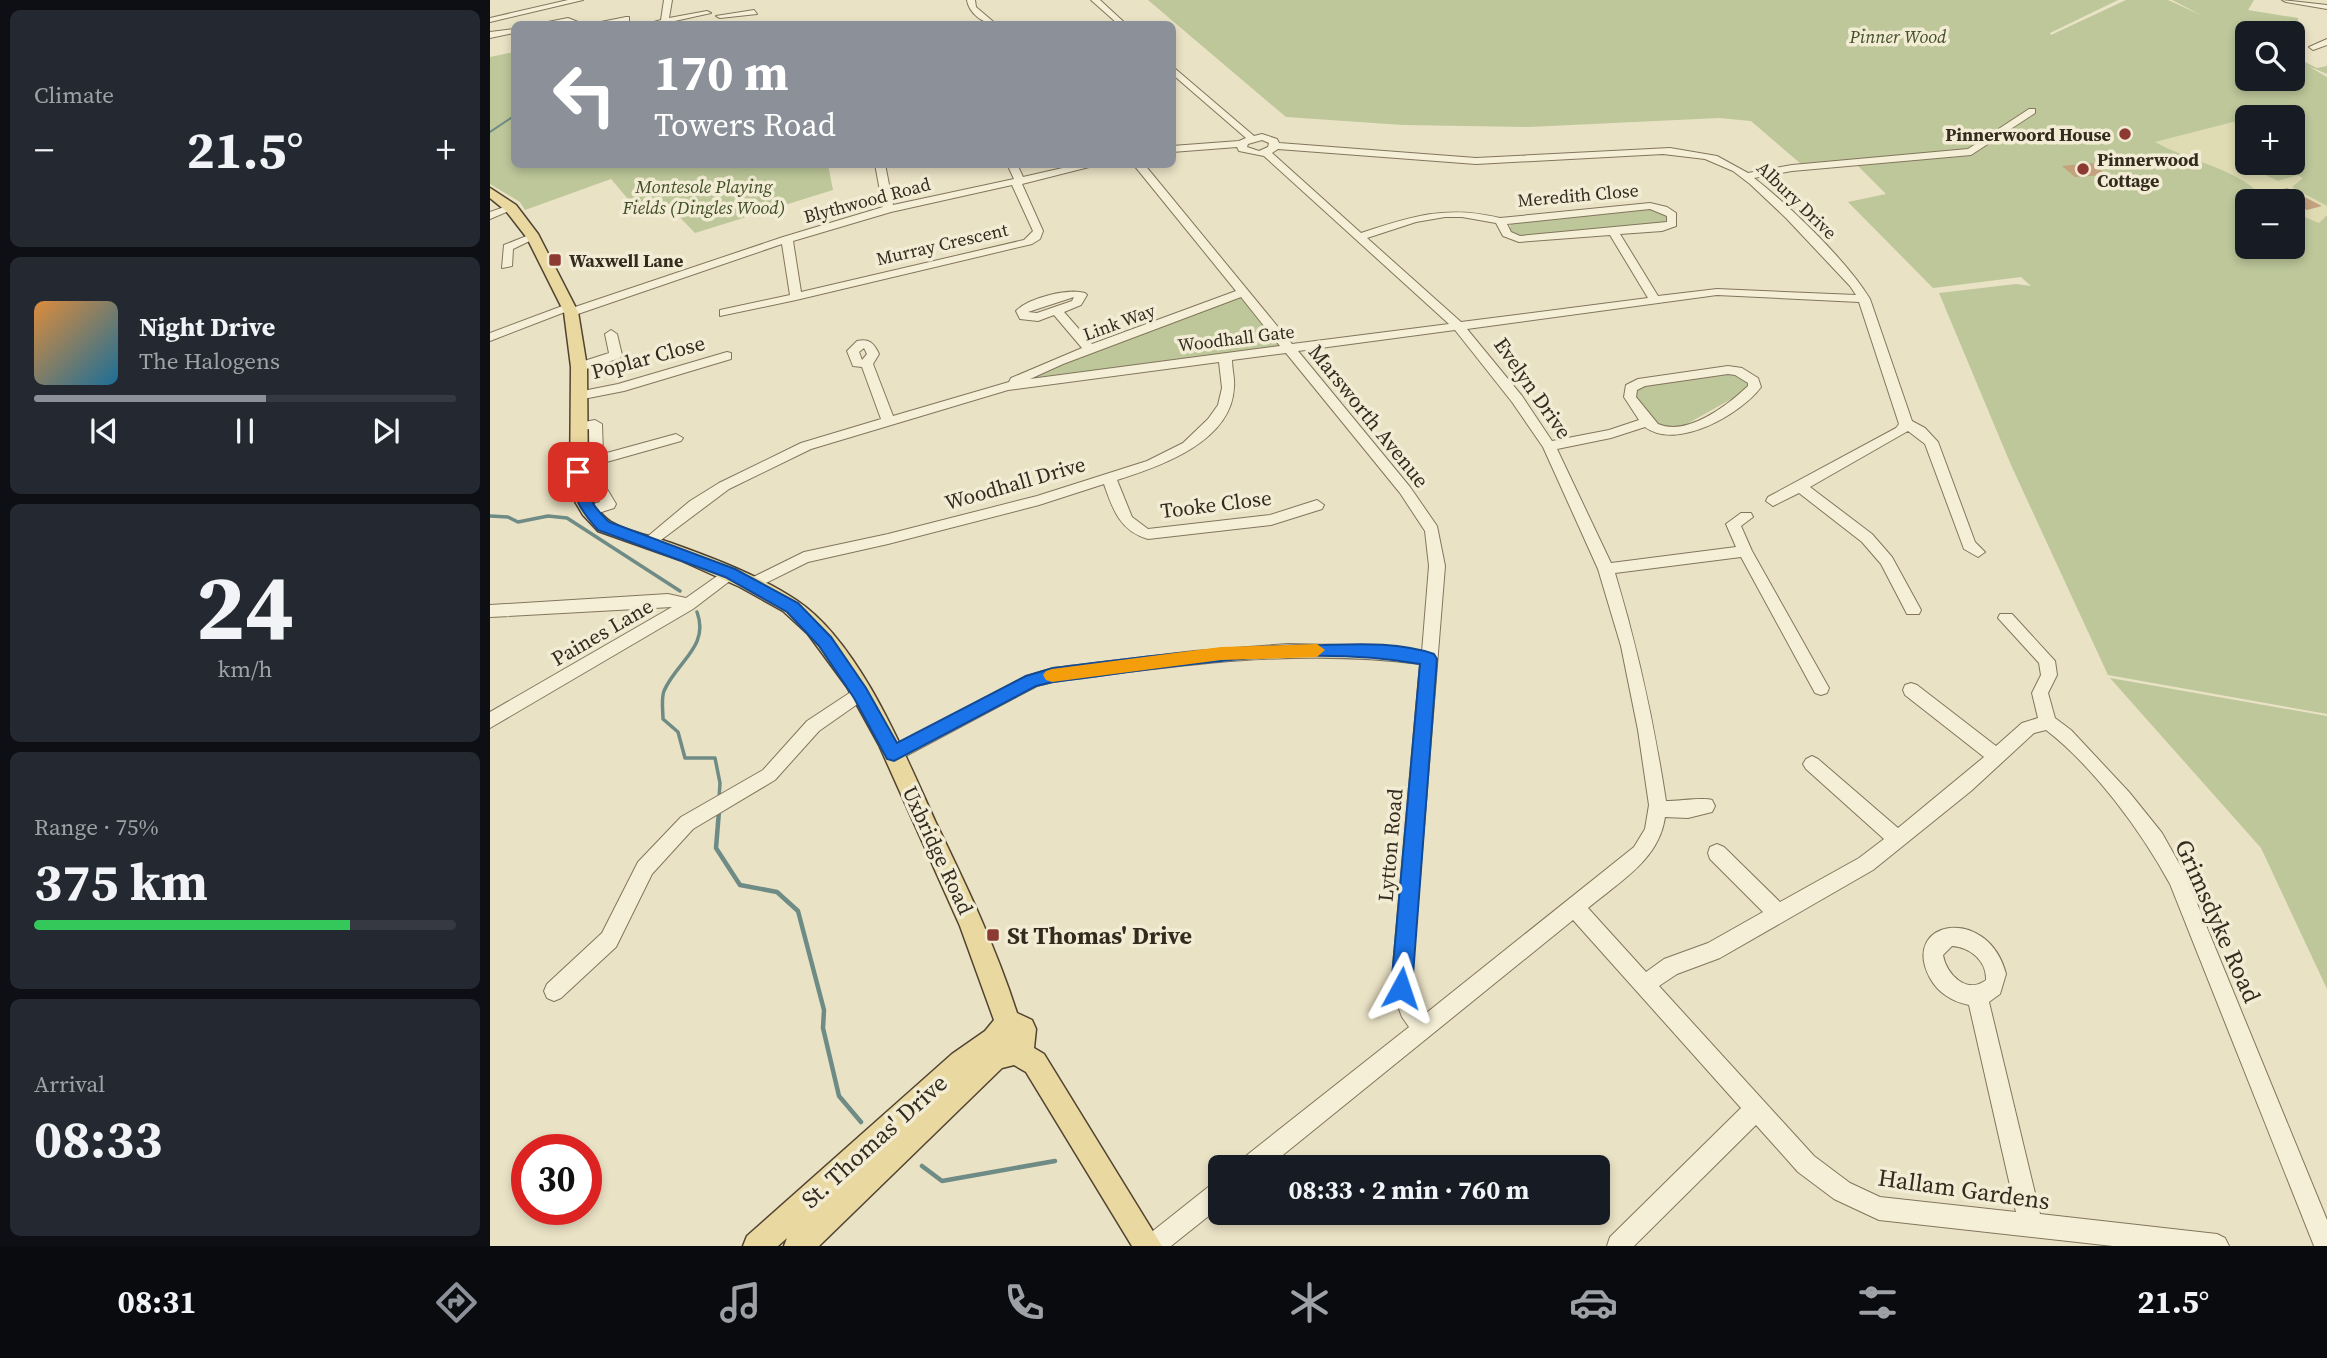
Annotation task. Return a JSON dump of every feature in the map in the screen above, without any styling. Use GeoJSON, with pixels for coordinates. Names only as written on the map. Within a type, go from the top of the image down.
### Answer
{"type":"FeatureCollection","features":[{"type":"Feature","properties":{"kind":"main road"},"geometry":{"type":"LineString","coordinates":[[490,192],[511,208],[533,237],[570,309],[579,367],[579,493],[589,511]]}},
{"type":"Feature","properties":{"kind":"main road","name":"Uxbridge Road"},"geometry":{"type":"LineString","coordinates":[[589,511],[604,526],[730,573],[752,584],[792,608],[825,642],[860,693],[894,754],[976,932],[1004,1043]]}},
{"type":"Feature","properties":{"kind":"main road"},"geometry":{"type":"LineString","coordinates":[[1004,1043],[1035,1063],[1150,1246]]}},
{"type":"Feature","properties":{"kind":"main road","name":"St. Thomas' Drive"},"geometry":{"type":"LineString","coordinates":[[757,1246],[900,1133],[1004,1043]]}},
{"type":"Feature","properties":{"kind":"main road","name":"St. Thomas' Drive"},"geometry":{"type":"LineString","coordinates":[[798,1246],[900,1133]]}},
{"type":"Feature","properties":{"kind":"street"},"geometry":{"type":"LineString","coordinates":[[490,20],[579,0]]}},
{"type":"Feature","properties":{"kind":"street"},"geometry":{"type":"LineString","coordinates":[[665,20],[668,0]]}},
{"type":"Feature","properties":{"kind":"street"},"geometry":{"type":"LineString","coordinates":[[971,0],[972,8],[988,21]]}},
{"type":"Feature","properties":{"kind":"street"},"geometry":{"type":"LineString","coordinates":[[1095,0],[1119,21]]}},
{"type":"Feature","properties":{"kind":"street"},"geometry":{"type":"LineString","coordinates":[[2286,0],[2327,7]]}},
{"type":"Feature","properties":{"kind":"street"},"geometry":{"type":"LineString","coordinates":[[750,21],[758,2]]}},
{"type":"Feature","properties":{"kind":"street"},"geometry":{"type":"LineString","coordinates":[[720,16],[754,12]]}},
{"type":"Feature","properties":{"kind":"street"},"geometry":{"type":"LineString","coordinates":[[662,21],[707,13]]}},
{"type":"Feature","properties":{"kind":"street"},"geometry":{"type":"LineString","coordinates":[[614,21],[626,19]]}},
{"type":"Feature","properties":{"kind":"street"},"geometry":{"type":"LineString","coordinates":[[490,35],[511,32]]}},
{"type":"Feature","properties":{"kind":"street"},"geometry":{"type":"LineString","coordinates":[[2312,47],[2327,42]]}},
{"type":"Feature","properties":{"kind":"street"},"geometry":{"type":"LineString","coordinates":[[1176,72],[1251,138]]}},
{"type":"Feature","properties":{"kind":"street"},"geometry":{"type":"LineString","coordinates":[[1748,176],[1792,169],[1971,152],[2032,111]]}},
{"type":"Feature","properties":{"kind":"street"},"geometry":{"type":"LineString","coordinates":[[1176,149],[1241,144],[1251,138],[1274,141],[1270,149],[1249,153],[1242,149],[1241,144]]}},
{"type":"Feature","properties":{"kind":"street","name":"Albury Drive"},"geometry":{"type":"LineString","coordinates":[[1270,149],[1476,161],[1663,151],[1688,152],[1722,162],[1748,176],[1855,284],[1864,299],[1906,424]]}},
{"type":"Feature","properties":{"kind":"street","name":"Evelyn Drive"},"geometry":{"type":"LineString","coordinates":[[1265,1155],[1641,853],[1654,831],[1657,808],[1647,730],[1632,658],[1606,569],[1549,446],[1517,399],[1458,326],[1270,149]]}},
{"type":"Feature","properties":{"kind":"street"},"geometry":{"type":"LineString","coordinates":[[881,168],[889,209]]}},
{"type":"Feature","properties":{"kind":"street"},"geometry":{"type":"LineString","coordinates":[[1013,168],[1018,182]]}},
{"type":"Feature","properties":{"kind":"street","name":"Blythwood Road"},"geometry":{"type":"LineString","coordinates":[[570,309],[889,209],[1079,168]]}},
{"type":"Feature","properties":{"kind":"street","name":"Marsworth Avenue"},"geometry":{"type":"LineString","coordinates":[[1141,168],[1423,514],[1432,530],[1437,566],[1429,659]]}},
{"type":"Feature","properties":{"kind":"street","name":"Murray Crescent"},"geometry":{"type":"LineString","coordinates":[[724,313],[1028,242],[1036,237],[1038,231],[1018,182]]}},
{"type":"Feature","properties":{"kind":"street","name":"Meredith Close"},"geometry":{"type":"LineString","coordinates":[[1361,237],[1426,216],[1451,212],[1476,214],[1500,221],[1650,206],[1663,209],[1672,215],[1672,224],[1662,228],[1519,239],[1507,234],[1500,221]]}},
{"type":"Feature","properties":{"kind":"street"},"geometry":{"type":"LineString","coordinates":[[490,216],[511,208]]}},
{"type":"Feature","properties":{"kind":"street","name":"Meredith Close"},"geometry":{"type":"LineString","coordinates":[[1613,232],[1655,300]]}},
{"type":"Feature","properties":{"kind":"street"},"geometry":{"type":"LineString","coordinates":[[506,266],[508,247],[533,237]]}},
{"type":"Feature","properties":{"kind":"street"},"geometry":{"type":"LineString","coordinates":[[787,239],[796,297]]}},
{"type":"Feature","properties":{"kind":"street","name":"Link Way"},"geometry":{"type":"LineString","coordinates":[[1007,386],[1025,375],[1059,361],[1244,292]]}},
{"type":"Feature","properties":{"kind":"street","name":"Woodhall Gate"},"geometry":{"type":"LineString","coordinates":[[648,542],[695,505],[745,474],[806,446],[1007,386],[1717,292],[1864,299]]}},
{"type":"Feature","properties":{"kind":"street"},"geometry":{"type":"LineString","coordinates":[[490,337],[570,309]]}},
{"type":"Feature","properties":{"kind":"street"},"geometry":{"type":"LineString","coordinates":[[1056,310],[1091,351]]}},
{"type":"Feature","properties":{"kind":"street"},"geometry":{"type":"LineString","coordinates":[[579,367],[616,355],[611,334]]}},
{"type":"Feature","properties":{"kind":"street","name":"Poplar Close"},"geometry":{"type":"LineString","coordinates":[[578,396],[619,388],[727,356]]}},
{"type":"Feature","properties":{"kind":"street","name":"Woodhall Drive"},"geometry":{"type":"LineString","coordinates":[[752,584],[804,557],[888,539],[1039,500],[1152,464],[1188,446],[1213,422],[1224,405],[1228,388],[1225,356]]}},
{"type":"Feature","properties":{"kind":"street"},"geometry":{"type":"LineString","coordinates":[[1059,361],[1066,378]]}},
{"type":"Feature","properties":{"kind":"street"},"geometry":{"type":"LineString","coordinates":[[867,364],[888,421]]}},
{"type":"Feature","properties":{"kind":"street"},"geometry":{"type":"LineString","coordinates":[[1728,370],[1738,371],[1754,381],[1755,387],[1751,392],[1684,432],[1671,434],[1655,429],[1648,422],[1630,397],[1631,388],[1642,382],[1728,370]]}},
{"type":"Feature","properties":{"kind":"street"},"geometry":{"type":"LineString","coordinates":[[1549,446],[1611,435],[1648,422]]}},
{"type":"Feature","properties":{"kind":"street"},"geometry":{"type":"LineString","coordinates":[[578,427],[594,424],[597,484],[608,504],[589,511]]}},
{"type":"Feature","properties":{"kind":"street"},"geometry":{"type":"LineString","coordinates":[[1773,501],[1901,431],[1906,424],[1920,431],[1931,442],[1969,545],[1978,552]]}},
{"type":"Feature","properties":{"kind":"street"},"geometry":{"type":"LineString","coordinates":[[846,433],[849,449]]}},
{"type":"Feature","properties":{"kind":"street"},"geometry":{"type":"LineString","coordinates":[[596,460],[676,438]]}},
{"type":"Feature","properties":{"kind":"street","name":"Tooke Close"},"geometry":{"type":"LineString","coordinates":[[1109,478],[1128,524],[1136,531],[1148,534],[1271,520],[1317,505]]}},
{"type":"Feature","properties":{"kind":"street"},"geometry":{"type":"LineString","coordinates":[[1801,487],[1874,546],[1887,561],[1913,610]]}},
{"type":"Feature","properties":{"kind":"street"},"geometry":{"type":"LineString","coordinates":[[1740,521],[1745,551],[1821,688]]}},
{"type":"Feature","properties":{"kind":"street"},"geometry":{"type":"LineString","coordinates":[[1606,569],[1745,551]]}},
{"type":"Feature","properties":{"kind":"street","name":"Paines Lane"},"geometry":{"type":"LineString","coordinates":[[490,721],[688,606],[730,573]]}},
{"type":"Feature","properties":{"kind":"street"},"geometry":{"type":"LineString","coordinates":[[490,611],[668,600],[688,606]]}},
{"type":"Feature","properties":{"kind":"street"},"geometry":{"type":"LineString","coordinates":[[1644,985],[1671,965],[1713,951],[1866,864],[1965,785],[1995,755],[2028,728],[2048,722],[2040,693],[2049,675],[2047,661],[2006,618]]}},
{"type":"Feature","properties":{"kind":"street"},"geometry":{"type":"LineString","coordinates":[[894,754],[1032,681],[1053,675],[1221,654],[1271,651],[1383,651],[1429,659]]}},
{"type":"Feature","properties":{"kind":"street","name":"Lytton Road"},"geometry":{"type":"LineString","coordinates":[[1423,1028],[1409,1010],[1401,988],[1429,659]]}},
{"type":"Feature","properties":{"kind":"street"},"geometry":{"type":"LineString","coordinates":[[1911,690],[1995,755]]}},
{"type":"Feature","properties":{"kind":"street"},"geometry":{"type":"LineString","coordinates":[[554,991],[609,940],[645,868],[687,823],[769,775],[813,726],[860,693]]}},
{"type":"Feature","properties":{"kind":"street","name":"Grimsdyke Road"},"geometry":{"type":"LineString","coordinates":[[2048,722],[2065,735],[2123,798],[2155,839],[2178,880],[2326,1246]]}},
{"type":"Feature","properties":{"kind":"street"},"geometry":{"type":"LineString","coordinates":[[1812,764],[1896,838]]}},
{"type":"Feature","properties":{"kind":"street"},"geometry":{"type":"LineString","coordinates":[[1657,808],[1688,810],[1706,806]]}},
{"type":"Feature","properties":{"kind":"street"},"geometry":{"type":"LineString","coordinates":[[1717,853],[1778,913]]}},
{"type":"Feature","properties":{"kind":"street","name":"Hallam Gardens"},"geometry":{"type":"LineString","coordinates":[[1575,908],[1806,1164],[1842,1191],[1879,1208],[2217,1246]]}},
{"type":"Feature","properties":{"kind":"street"},"geometry":{"type":"LineString","coordinates":[[1977,996],[2031,1226]]}},
{"type":"Feature","properties":{"kind":"street"},"geometry":{"type":"LineString","coordinates":[[1618,1245],[1756,1109]]}},
{"type":"Feature","properties":{"kind":"street"},"geometry":{"type":"LineString","coordinates":[[1150,1246],[1208,1201]]}},
{"type":"Feature","properties":{"kind":"shaded area"},"geometry":{"type":"Polygon","coordinates":[[[2233,122],[2235,175],[2298,175],[2304,178],[2293,187],[2297,189],[2245,189],[2154,142],[2233,122]]]}},
{"type":"Feature","properties":{"kind":"shaded area"},"geometry":{"type":"Polygon","coordinates":[[[2305,194],[2327,206],[2327,215],[2319,223],[2305,217],[2305,194]]]}},
{"type":"Feature","properties":{"kind":"green space","name":"Pinner Wood"},"geometry":{"type":"Polygon","coordinates":[[[1148,0],[2118,0],[2050,33],[2051,35],[2126,0],[2168,0],[2203,16],[2172,0],[2254,0],[2248,10],[2298,18],[2298,21],[2235,21],[2235,91],[2305,91],[2305,62],[2317,68],[2327,66],[2327,74],[2308,66],[2327,77],[2327,206],[2305,194],[2305,189],[2292,187],[2303,178],[2297,175],[2305,175],[2305,105],[2235,105],[2235,123],[2155,142],[2240,179],[2254,189],[2235,189],[2235,259],[2305,259],[2305,217],[2319,223],[2327,215],[2327,714],[2108,675],[2011,465],[1939,293],[2016,284],[2031,286],[2021,277],[1933,288],[1848,202],[1886,194],[1856,164],[1801,164],[1751,121],[1719,118],[1529,127],[1403,125],[1286,117],[1148,0]]]}},
{"type":"Feature","properties":{"kind":"green space","name":"Montesole Playing Fields (Dingles Wood)"},"geometry":{"type":"Polygon","coordinates":[[[511,53],[511,168],[829,168],[833,190],[695,233],[667,204],[639,212],[611,179],[525,210],[520,202],[490,184],[490,57],[511,53]]]}},
{"type":"Feature","properties":{"kind":"green space"},"geometry":{"type":"Polygon","coordinates":[[[2266,175],[2297,175],[2278,181],[2266,175]]]}},
{"type":"Feature","properties":{"kind":"green space"},"geometry":{"type":"Polygon","coordinates":[[[1650,208],[1669,216],[1668,222],[1526,238],[1509,230],[1511,224],[1524,219],[1650,208]]]}},
{"type":"Feature","properties":{"kind":"green space"},"geometry":{"type":"Polygon","coordinates":[[[1244,292],[1290,348],[1007,386],[1244,292]]]}},
{"type":"Feature","properties":{"kind":"green space"},"geometry":{"type":"Polygon","coordinates":[[[1732,372],[1746,377],[1749,389],[1678,429],[1659,427],[1635,395],[1641,386],[1732,372]]]}},
{"type":"Feature","properties":{"kind":"green space"},"geometry":{"type":"Polygon","coordinates":[[[2110,678],[2327,716],[2327,989],[2261,848],[2110,678]]]}},
{"type":"Feature","properties":{"kind":"building","name":"Pinnerwood Cottage"},"geometry":{"type":"Polygon","coordinates":[[[2093,163],[2106,175],[2075,177],[2062,166],[2093,163]]]}},
{"type":"Feature","properties":{"kind":"building"},"geometry":{"type":"Polygon","coordinates":[[[2305,197],[2322,206],[2307,210],[2305,197]]]}},
{"type":"Feature","properties":{"kind":"waterway"},"geometry":{"type":"LineString","coordinates":[[490,132],[511,118]]}},
{"type":"Feature","properties":{"kind":"waterway"},"geometry":{"type":"LineString","coordinates":[[490,516],[508,517],[518,522],[548,516],[567,518],[680,591]]}},
{"type":"Feature","properties":{"kind":"waterway"},"geometry":{"type":"LineString","coordinates":[[697,612],[699,635],[690,654],[664,691],[663,719],[678,732],[685,758],[715,758],[720,783],[719,799]]}},
{"type":"Feature","properties":{"kind":"waterway"},"geometry":{"type":"LineString","coordinates":[[719,811],[716,848],[740,885],[777,892],[798,911],[824,1010],[823,1028],[839,1096],[861,1122]]}},
{"type":"Feature","properties":{"kind":"waterway"},"geometry":{"type":"LineString","coordinates":[[922,1166],[942,1181],[1055,1161]]}},
{"type":"Feature","properties":{"kind":"slow traffic"},"geometry":{"type":"LineString","coordinates":[[1052,675],[1221,654],[1317,650]]}},
{"type":"Feature","properties":{"kind":"place","name":"Pinnerwoord House"},"geometry":{"type":"Point","coordinates":[2125,134]}},
{"type":"Feature","properties":{"kind":"place","name":"Pinnerwood Cottage"},"geometry":{"type":"Point","coordinates":[2083,169]}},
{"type":"Feature","properties":{"kind":"place","name":"Waxwell Lane"},"geometry":{"type":"Point","coordinates":[555,260]}},
{"type":"Feature","properties":{"kind":"place","name":"St Thomas' Drive"},"geometry":{"type":"Point","coordinates":[993,935]}},
{"type":"Feature","properties":{"kind":"route"},"geometry":{"type":"LineString","coordinates":[[578,472],[579,493],[589,511],[604,526],[730,573],[792,608],[825,642],[860,693],[894,754],[1032,681],[1053,675],[1221,654],[1271,651],[1383,651],[1429,659],[1401,988]]}}]}
